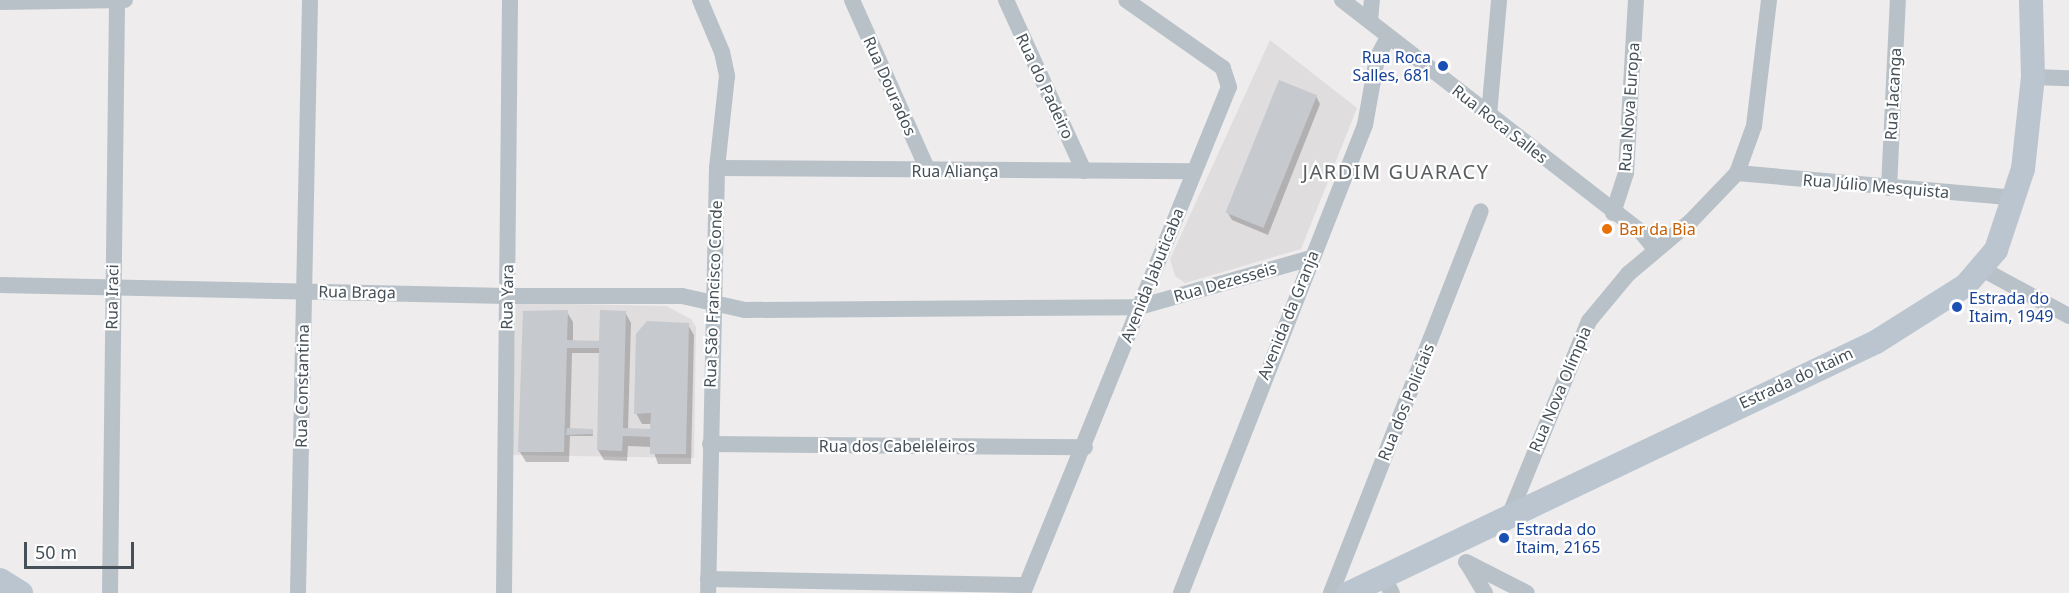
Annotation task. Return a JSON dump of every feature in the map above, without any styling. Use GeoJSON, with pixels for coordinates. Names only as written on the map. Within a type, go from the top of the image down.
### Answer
{"type":"FeatureCollection","features":[{"type":"Feature","properties":{"kind":"street","name":"Rua Iraci"},"geometry":{"type":"LineString","coordinates":[[110,593],[117,0]]}},
{"type":"Feature","properties":{"kind":"street"},"geometry":{"type":"LineString","coordinates":[[0,2],[125,0]]}},
{"type":"Feature","properties":{"kind":"street","name":"Rua Constantina"},"geometry":{"type":"LineString","coordinates":[[298,593],[310,0]]}},
{"type":"Feature","properties":{"kind":"street","name":"Rua Yara"},"geometry":{"type":"LineString","coordinates":[[504,593],[510,0]]}},
{"type":"Feature","properties":{"kind":"street","name":"Rua São Francisco Conde"},"geometry":{"type":"LineString","coordinates":[[700,0],[722,52],[727,75],[717,168],[712,303],[708,586]]}},
{"type":"Feature","properties":{"kind":"street","name":"Rua Dourados"},"geometry":{"type":"LineString","coordinates":[[852,0],[928,171]]}},
{"type":"Feature","properties":{"kind":"street","name":"Rua do Padeiro"},"geometry":{"type":"LineString","coordinates":[[1006,0],[1084,171]]}},
{"type":"Feature","properties":{"kind":"street","name":"Avenida Jabuticaba"},"geometry":{"type":"LineString","coordinates":[[1024,589],[1085,447],[1139,307],[1229,87],[1228,75],[1126,0]]}},
{"type":"Feature","properties":{"kind":"street","name":"Rua Roca Salles"},"geometry":{"type":"LineString","coordinates":[[1342,0],[1613,213],[1642,233],[1656,250]]}},
{"type":"Feature","properties":{"kind":"street"},"geometry":{"type":"LineString","coordinates":[[1370,21],[1372,0]]}},
{"type":"Feature","properties":{"kind":"street"},"geometry":{"type":"LineString","coordinates":[[1489,115],[1499,0]]}},
{"type":"Feature","properties":{"kind":"street","name":"Rua Nova Europa"},"geometry":{"type":"LineString","coordinates":[[1613,213],[1626,173],[1636,0]]}},
{"type":"Feature","properties":{"kind":"street","name":"Rua Nova Olímpia"},"geometry":{"type":"LineString","coordinates":[[1509,516],[1589,321],[1628,274],[1737,173],[1754,126],[1769,0]]}},
{"type":"Feature","properties":{"kind":"street","name":"Rua Iacanga"},"geometry":{"type":"LineString","coordinates":[[1888,188],[1898,0]]}},
{"type":"Feature","properties":{"kind":"street","name":"Estrada do Itaim"},"geometry":{"type":"LineString","coordinates":[[1350,593],[1388,585],[1461,552],[1509,516],[1876,342],[1944,302],[1982,269],[1996,250],[2016,198],[2028,149],[2033,77],[2031,0]]}},
{"type":"Feature","properties":{"kind":"street","name":"Avenida da Granja"},"geometry":{"type":"LineString","coordinates":[[1181,593],[1365,125],[1377,58],[1388,37]]}},
{"type":"Feature","properties":{"kind":"street"},"geometry":{"type":"LineString","coordinates":[[2033,77],[2069,78]]}},
{"type":"Feature","properties":{"kind":"street","name":"Rua Aliança"},"geometry":{"type":"LineString","coordinates":[[717,168],[1194,171]]}},
{"type":"Feature","properties":{"kind":"street","name":"Rua Júlio Mesquista"},"geometry":{"type":"LineString","coordinates":[[1737,173],[2016,198]]}},
{"type":"Feature","properties":{"kind":"street","name":"Rua dos Policiais"},"geometry":{"type":"LineString","coordinates":[[1330,593],[1481,211]]}},
{"type":"Feature","properties":{"kind":"street","name":"Rua Dezesseis"},"geometry":{"type":"LineString","coordinates":[[1139,307],[1311,258]]}},
{"type":"Feature","properties":{"kind":"street"},"geometry":{"type":"LineString","coordinates":[[1982,269],[2069,316]]}},
{"type":"Feature","properties":{"kind":"street","name":"Rua Braga"},"geometry":{"type":"LineString","coordinates":[[0,285],[507,296],[682,296],[712,303]]}},
{"type":"Feature","properties":{"kind":"street"},"geometry":{"type":"LineString","coordinates":[[712,303],[745,310],[1139,307]]}},
{"type":"Feature","properties":{"kind":"street","name":"Rua dos Cabeleleiros"},"geometry":{"type":"LineString","coordinates":[[710,444],[1085,447]]}},
{"type":"Feature","properties":{"kind":"street"},"geometry":{"type":"LineString","coordinates":[[1461,552],[1485,593]]}},
{"type":"Feature","properties":{"kind":"street"},"geometry":{"type":"LineString","coordinates":[[1461,552],[1527,593]]}},
{"type":"Feature","properties":{"kind":"street"},"geometry":{"type":"LineString","coordinates":[[0,580],[21,593]]}},
{"type":"Feature","properties":{"kind":"street"},"geometry":{"type":"LineString","coordinates":[[708,586],[1024,589]]}},
{"type":"Feature","properties":{"kind":"shaded area"},"geometry":{"type":"Polygon","coordinates":[[[1270,40],[1357,108],[1301,249],[1185,283],[1175,276],[1170,259],[1270,40]]]}},
{"type":"Feature","properties":{"kind":"shaded area"},"geometry":{"type":"Polygon","coordinates":[[[516,303],[666,306],[691,319],[696,327],[694,458],[511,455],[516,303]]]}},
{"type":"Feature","properties":{"kind":"building"},"geometry":{"type":"Polygon","coordinates":[[[1279,80],[1317,95],[1263,228],[1225,213],[1279,80]]]}},
{"type":"Feature","properties":{"kind":"building"},"geometry":{"type":"Polygon","coordinates":[[[568,310],[567,340],[599,341],[600,310],[626,311],[623,428],[650,429],[651,413],[634,414],[636,334],[647,321],[689,323],[686,454],[650,454],[650,437],[623,436],[622,451],[597,450],[599,348],[567,348],[564,452],[518,452],[523,311],[568,310]]]}},
{"type":"Feature","properties":{"kind":"building"},"geometry":{"type":"Polygon","coordinates":[[[567,428],[593,429],[593,434],[566,435],[567,428]]]}},
{"type":"Feature","properties":{"kind":"place","name":"Rua Roca Salles, 681"},"geometry":{"type":"Point","coordinates":[1443,66]}},
{"type":"Feature","properties":{"kind":"place","name":"Bar da Bia"},"geometry":{"type":"Point","coordinates":[1607,229]}},
{"type":"Feature","properties":{"kind":"place","name":"Estrada do Itaim, 1949"},"geometry":{"type":"Point","coordinates":[1957,307]}},
{"type":"Feature","properties":{"kind":"place","name":"Estrada do Itaim, 2165"},"geometry":{"type":"Point","coordinates":[1504,538]}},
{"type":"Feature","properties":{"kind":"district","name":"JARDIM GUARACY"},"geometry":{"type":"Point","coordinates":[1396,171]}}]}
